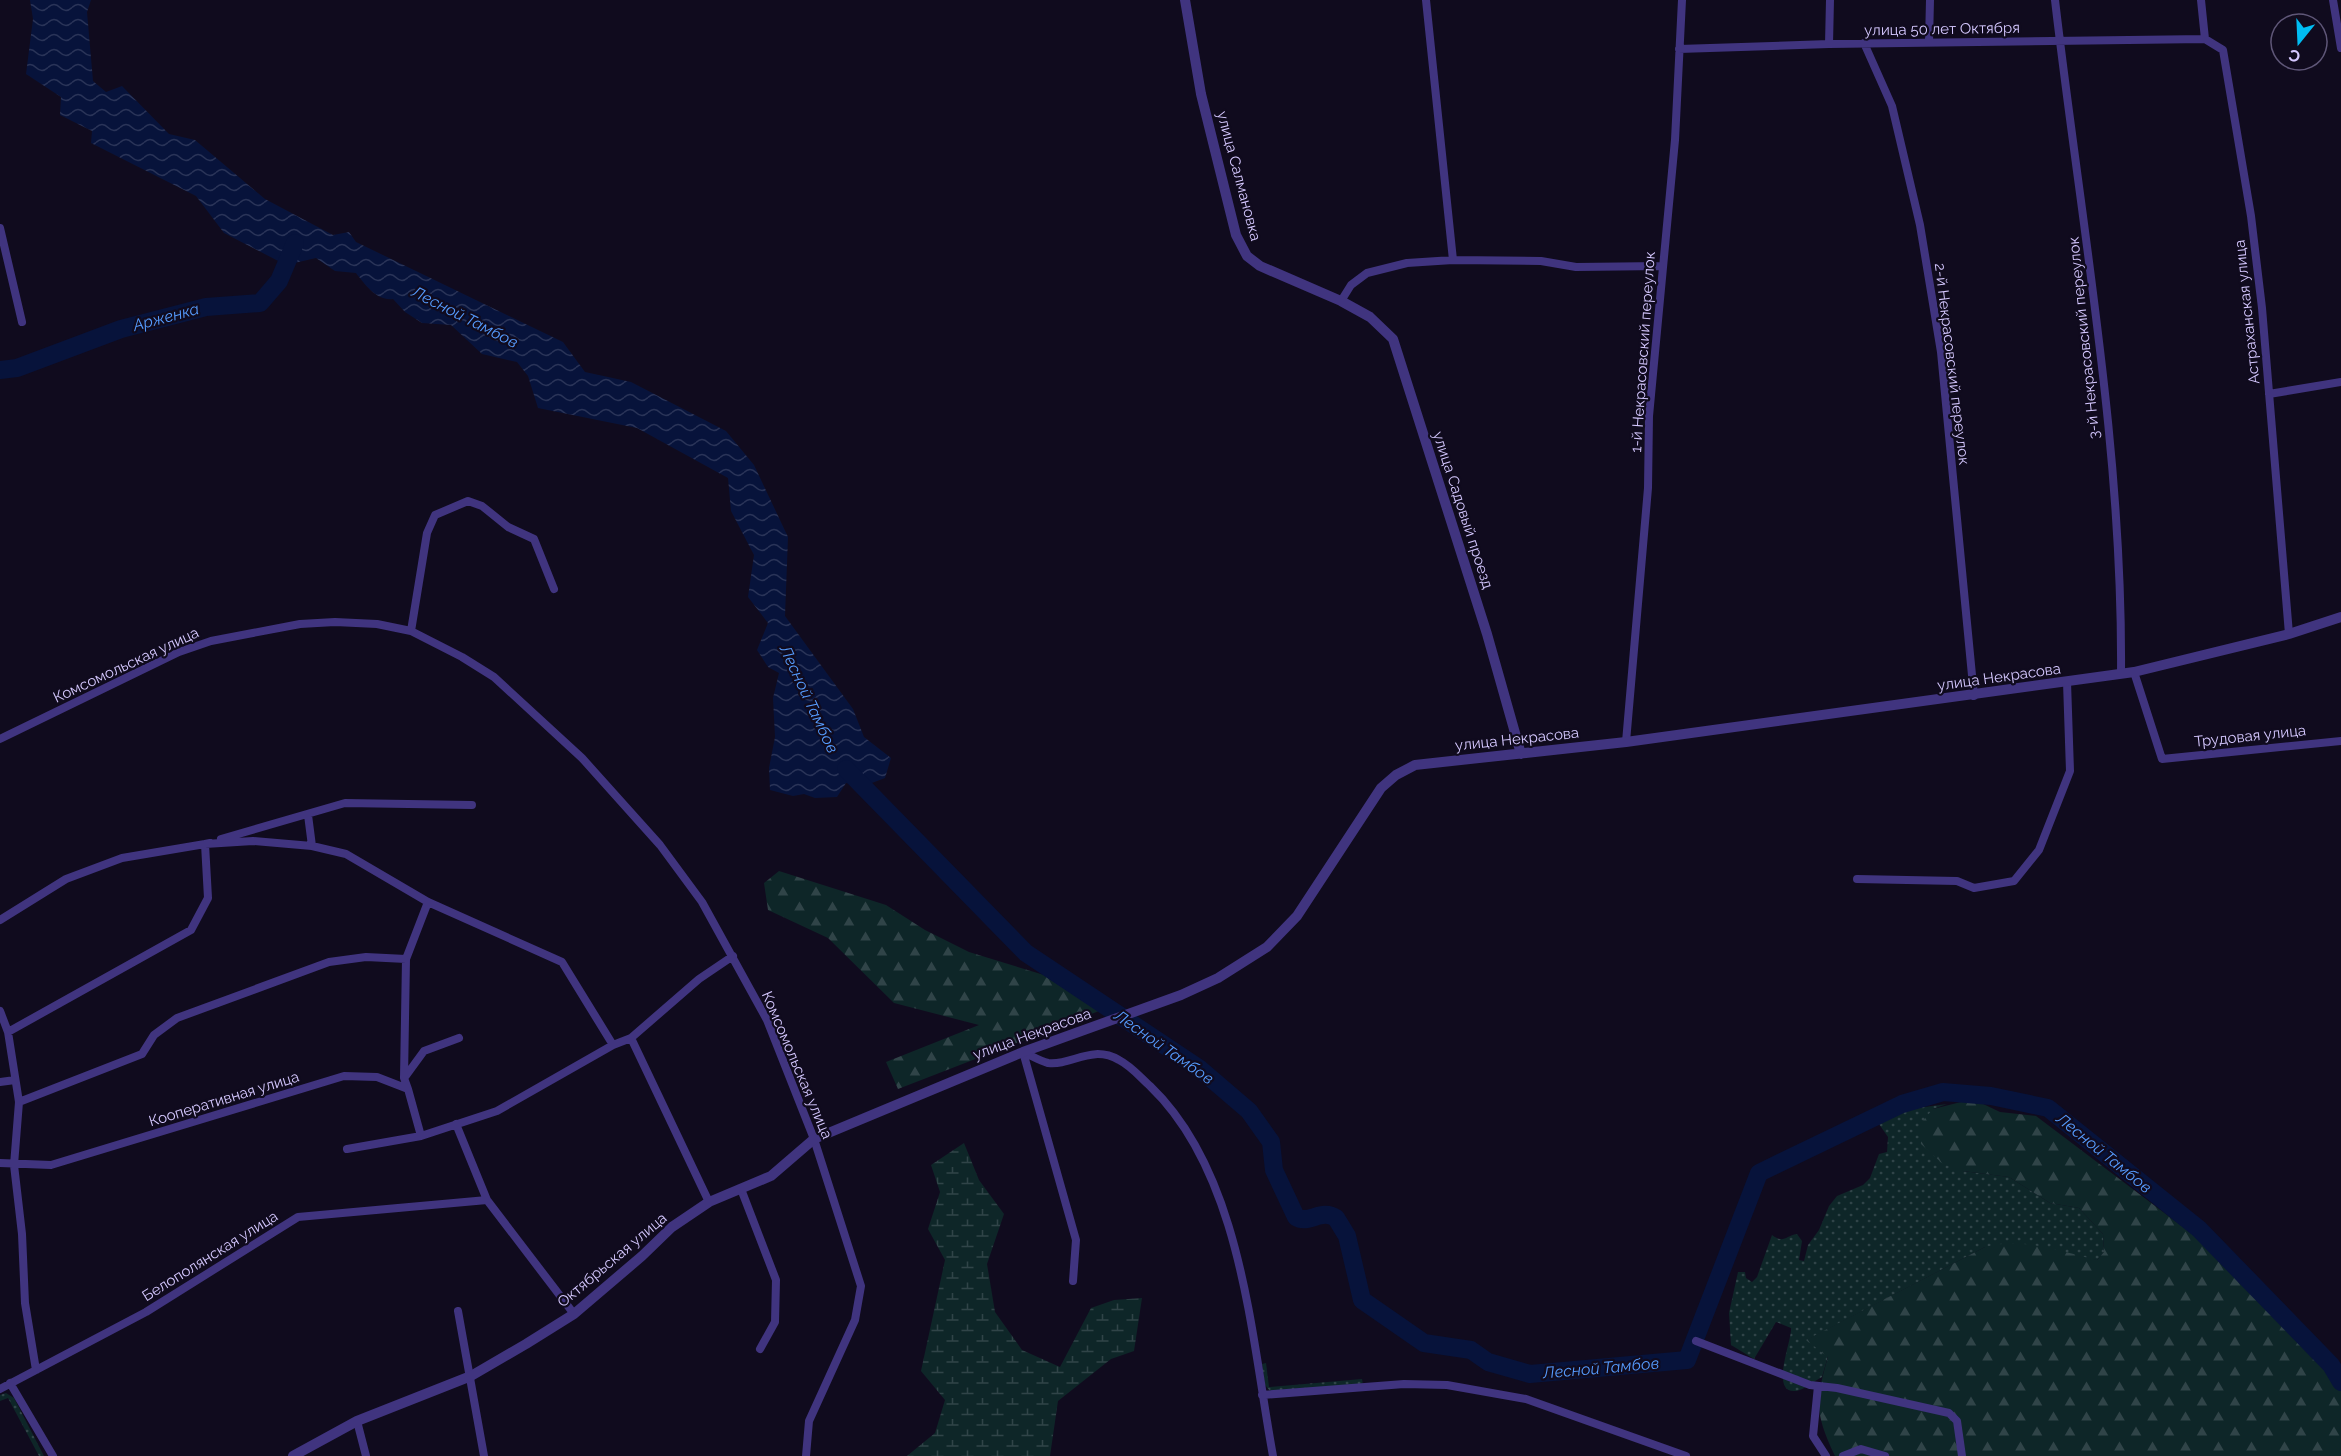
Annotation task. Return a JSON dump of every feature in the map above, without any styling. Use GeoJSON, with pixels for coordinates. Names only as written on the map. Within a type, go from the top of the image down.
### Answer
{"type":"FeatureCollection","features":[{"type":"Feature","properties":{"kind":"street","name":"улица Салмановка"},"geometry":{"type":"LineString","coordinates":[[1185,0],[1201,94],[1236,235],[1242,249],[1260,266],[1341,302]]}},
{"type":"Feature","properties":{"kind":"street"},"geometry":{"type":"LineString","coordinates":[[1426,0],[1453,260]]}},
{"type":"Feature","properties":{"kind":"street","name":"1-й Некрасовский переулок"},"geometry":{"type":"LineString","coordinates":[[1626,742],[1648,488],[1649,416],[1675,140],[1682,0]]}},
{"type":"Feature","properties":{"kind":"street"},"geometry":{"type":"LineString","coordinates":[[1829,44],[1830,0]]}},
{"type":"Feature","properties":{"kind":"street"},"geometry":{"type":"LineString","coordinates":[[1929,42],[1930,0]]}},
{"type":"Feature","properties":{"kind":"street","name":"3-й Некрасовский переулок"},"geometry":{"type":"LineString","coordinates":[[2055,0],[2083,201],[2098,336],[2119,581],[2121,674]]}},
{"type":"Feature","properties":{"kind":"street"},"geometry":{"type":"LineString","coordinates":[[2201,0],[2205,39]]}},
{"type":"Feature","properties":{"kind":"street"},"geometry":{"type":"LineString","coordinates":[[2333,0],[2341,48]]}},
{"type":"Feature","properties":{"kind":"street","name":"улица 50 лет Октября"},"geometry":{"type":"LineString","coordinates":[[1679,49],[1864,43],[2205,39]]}},
{"type":"Feature","properties":{"kind":"street","name":"Астраханская улица"},"geometry":{"type":"LineString","coordinates":[[2205,39],[2223,50],[2251,216],[2269,394],[2289,634]]}},
{"type":"Feature","properties":{"kind":"street","name":"2-й Некрасовский переулок"},"geometry":{"type":"LineString","coordinates":[[1864,43],[1892,106],[1920,225],[1941,352],[1974,696]]}},
{"type":"Feature","properties":{"kind":"street"},"geometry":{"type":"LineString","coordinates":[[0,228],[22,322]]}},
{"type":"Feature","properties":{"kind":"street"},"geometry":{"type":"LineString","coordinates":[[1341,302],[1351,285],[1374,270],[1407,263],[1453,260],[1541,261],[1576,267],[1662,266]]}},
{"type":"Feature","properties":{"kind":"street","name":"улица Садовый проезд"},"geometry":{"type":"LineString","coordinates":[[1341,302],[1379,324],[1393,339],[1399,352],[1429,458],[1487,634],[1521,754]]}},
{"type":"Feature","properties":{"kind":"street"},"geometry":{"type":"LineString","coordinates":[[2269,394],[2341,382]]}},
{"type":"Feature","properties":{"kind":"street"},"geometry":{"type":"LineString","coordinates":[[411,631],[427,533],[435,515],[457,503],[468,501],[482,506],[508,527],[534,539],[554,590]]}},
{"type":"Feature","properties":{"kind":"street","name":"улица Некрасова"},"geometry":{"type":"LineString","coordinates":[[814,1139],[1023,1052],[1181,995],[1218,978],[1275,940],[1297,916],[1381,788],[1396,775],[1415,765],[1626,742],[1974,696],[2134,672],[2289,634],[2341,617]]}},
{"type":"Feature","properties":{"kind":"street","name":"Комсомольская улица"},"geometry":{"type":"LineString","coordinates":[[0,739],[179,652],[211,641],[300,624],[335,622],[377,624],[411,631],[462,657],[494,677],[582,758],[660,844],[702,902],[734,956],[767,1020],[814,1139],[861,1286],[855,1320],[830,1381],[809,1421],[806,1456]]}},
{"type":"Feature","properties":{"kind":"street","name":"Трудовая улица"},"geometry":{"type":"LineString","coordinates":[[2134,672],[2162,759],[2341,741]]}},
{"type":"Feature","properties":{"kind":"street"},"geometry":{"type":"LineString","coordinates":[[1857,879],[1957,881],[1974,888],[2014,881],[2039,850],[2070,771],[2067,682]]}},
{"type":"Feature","properties":{"kind":"street"},"geometry":{"type":"LineString","coordinates":[[205,844],[345,804],[472,805]]}},
{"type":"Feature","properties":{"kind":"street"},"geometry":{"type":"LineString","coordinates":[[308,814],[312,846]]}},
{"type":"Feature","properties":{"kind":"street"},"geometry":{"type":"LineString","coordinates":[[0,920],[66,879],[122,858],[205,844],[253,841],[312,846],[346,854],[428,902],[562,962],[613,1045]]}},
{"type":"Feature","properties":{"kind":"street"},"geometry":{"type":"LineString","coordinates":[[8,1032],[191,930],[208,897],[205,844]]}},
{"type":"Feature","properties":{"kind":"street"},"geometry":{"type":"LineString","coordinates":[[421,1136],[404,1078],[406,959],[428,902]]}},
{"type":"Feature","properties":{"kind":"street"},"geometry":{"type":"LineString","coordinates":[[347,1149],[421,1136],[497,1111],[613,1045],[631,1038],[699,979],[734,956]]}},
{"type":"Feature","properties":{"kind":"street"},"geometry":{"type":"LineString","coordinates":[[19,1102],[142,1054],[154,1035],[177,1018],[319,966],[366,957],[406,959]]}},
{"type":"Feature","properties":{"kind":"street"},"geometry":{"type":"LineString","coordinates":[[0,1011],[8,1032],[19,1102],[14,1165],[22,1234],[25,1303],[36,1370]]}},
{"type":"Feature","properties":{"kind":"street"},"geometry":{"type":"LineString","coordinates":[[404,1078],[424,1051],[459,1038]]}},
{"type":"Feature","properties":{"kind":"street"},"geometry":{"type":"LineString","coordinates":[[631,1038],[710,1202]]}},
{"type":"Feature","properties":{"kind":"street"},"geometry":{"type":"LineString","coordinates":[[1023,1052],[1076,1240],[1073,1281]]}},
{"type":"Feature","properties":{"kind":"street"},"geometry":{"type":"LineString","coordinates":[[1023,1052],[1049,1063],[1105,1054],[1119,1060],[1164,1099],[1185,1126],[1206,1168],[1232,1240],[1246,1293],[1273,1456]]}},
{"type":"Feature","properties":{"kind":"street","name":"Кооперативная улица"},"geometry":{"type":"LineString","coordinates":[[0,1163],[51,1165],[344,1076],[377,1077],[408,1089]]}},
{"type":"Feature","properties":{"kind":"street"},"geometry":{"type":"LineString","coordinates":[[0,1082],[15,1080]]}},
{"type":"Feature","properties":{"kind":"street"},"geometry":{"type":"LineString","coordinates":[[456,1124],[487,1200],[573,1314]]}},
{"type":"Feature","properties":{"kind":"street","name":"Октябрьская улица"},"geometry":{"type":"LineString","coordinates":[[293,1456],[357,1421],[471,1376],[573,1314],[642,1256],[672,1227],[710,1202],[771,1176],[814,1139]]}},
{"type":"Feature","properties":{"kind":"street"},"geometry":{"type":"LineString","coordinates":[[741,1189],[776,1280],[775,1322],[760,1349]]}},
{"type":"Feature","properties":{"kind":"street","name":"Белополянская улица"},"geometry":{"type":"LineString","coordinates":[[0,1389],[146,1312],[298,1218],[487,1200]]}},
{"type":"Feature","properties":{"kind":"street"},"geometry":{"type":"LineString","coordinates":[[458,1311],[484,1456]]}},
{"type":"Feature","properties":{"kind":"street"},"geometry":{"type":"LineString","coordinates":[[1696,1341],[1818,1386],[1949,1413],[1957,1421],[1962,1456]]}},
{"type":"Feature","properties":{"kind":"street"},"geometry":{"type":"LineString","coordinates":[[10,1383],[53,1456]]}},
{"type":"Feature","properties":{"kind":"street"},"geometry":{"type":"LineString","coordinates":[[1262,1395],[1404,1384],[1447,1385],[1497,1392],[1560,1410],[1679,1456],[1686,1456]]}},
{"type":"Feature","properties":{"kind":"street"},"geometry":{"type":"LineString","coordinates":[[1818,1386],[1813,1436],[1826,1456]]}},
{"type":"Feature","properties":{"kind":"street"},"geometry":{"type":"LineString","coordinates":[[357,1421],[366,1456]]}},
{"type":"Feature","properties":{"kind":"street"},"geometry":{"type":"LineString","coordinates":[[1843,1456],[1861,1449],[1885,1456]]}},
{"type":"Feature","properties":{"kind":"green space"},"geometry":{"type":"Polygon","coordinates":[[[779,871],[886,905],[925,930],[969,952],[1044,975],[1099,1011],[898,1089],[886,1062],[979,1025],[894,1003],[828,938],[768,910],[764,883],[779,871]]]}},
{"type":"Feature","properties":{"kind":"green space"},"geometry":{"type":"Polygon","coordinates":[[[1965,1101],[1981,1103],[2000,1112],[2036,1116],[2269,1292],[2324,1357],[2341,1390],[2341,1456],[1835,1456],[1824,1429],[1819,1407],[1821,1385],[1828,1357],[1806,1340],[1985,1247],[1999,1244],[2027,1244],[2097,1260],[2104,1252],[2103,1234],[2079,1208],[2050,1203],[2009,1177],[1963,1171],[1943,1164],[1921,1144],[1918,1132],[1921,1123],[1933,1109],[1965,1101]]]}},
{"type":"Feature","properties":{"kind":"green space"},"geometry":{"type":"Polygon","coordinates":[[[1947,1104],[1933,1109],[1963,1171],[2009,1177],[2050,1203],[2079,1208],[2103,1234],[2104,1252],[2097,1260],[1985,1247],[1807,1340],[1828,1356],[1822,1377],[1799,1390],[1788,1390],[1783,1376],[1791,1328],[1776,1322],[1754,1359],[1731,1345],[1729,1313],[1738,1272],[1745,1272],[1746,1278],[1752,1282],[1757,1277],[1772,1235],[1782,1239],[1797,1234],[1802,1241],[1799,1260],[1804,1261],[1808,1245],[1819,1230],[1829,1206],[1837,1196],[1863,1185],[1870,1178],[1879,1154],[1887,1152],[1888,1137],[1872,1114],[1947,1104]]]}},
{"type":"Feature","properties":{"kind":"green space"},"geometry":{"type":"Polygon","coordinates":[[[964,1143],[979,1180],[1004,1214],[987,1264],[995,1312],[1022,1350],[1060,1367],[1091,1308],[1114,1300],[1142,1298],[1134,1351],[1111,1359],[1058,1401],[1050,1456],[907,1456],[935,1433],[945,1400],[921,1371],[945,1260],[928,1229],[940,1192],[931,1165],[964,1143]]]}},
{"type":"Feature","properties":{"kind":"green space"},"geometry":{"type":"Polygon","coordinates":[[[1266,1363],[1269,1387],[1362,1379],[1363,1385],[1270,1391],[1265,1385],[1262,1364],[1266,1363]]]}},
{"type":"Feature","properties":{"kind":"green space"},"geometry":{"type":"Polygon","coordinates":[[[6,1393],[14,1398],[44,1456],[39,1456],[8,1398],[0,1401],[0,1395],[6,1393]]]}},
{"type":"Feature","properties":{"kind":"water"},"geometry":{"type":"Polygon","coordinates":[[[30,0],[91,0],[87,12],[93,81],[106,92],[122,86],[169,134],[195,140],[265,199],[333,235],[349,232],[356,242],[563,342],[585,372],[631,382],[726,431],[754,465],[788,537],[785,616],[853,709],[864,737],[891,758],[885,778],[864,786],[846,783],[837,797],[815,798],[804,794],[793,796],[770,790],[769,768],[775,737],[773,698],[779,673],[768,667],[757,650],[768,623],[748,597],[754,555],[731,511],[728,478],[637,428],[538,408],[528,376],[517,362],[482,354],[451,325],[422,323],[405,312],[393,299],[377,295],[356,273],[335,271],[316,258],[286,265],[224,233],[196,196],[91,143],[92,131],[60,115],[61,97],[26,74],[33,19],[30,0]]]}},
{"type":"Feature","properties":{"kind":"waterway","name":"Арженка"},"geometry":{"type":"LineString","coordinates":[[0,370],[17,368],[121,329],[206,307],[260,303],[279,281],[295,243]]}},
{"type":"Feature","properties":{"kind":"waterway","name":"Лесной Тамбов"},"geometry":{"type":"LineString","coordinates":[[846,769],[1026,953],[1200,1069],[1249,1111],[1271,1142],[1274,1170],[1296,1217],[1306,1219],[1331,1215],[1336,1218],[1347,1236],[1362,1300],[1424,1343],[1471,1350],[1488,1362],[1530,1374],[1687,1360],[1759,1173],[1902,1104],[1943,1092],[1991,1096],[2048,1108],[2199,1229],[2331,1365],[2341,1382]]}}]}
